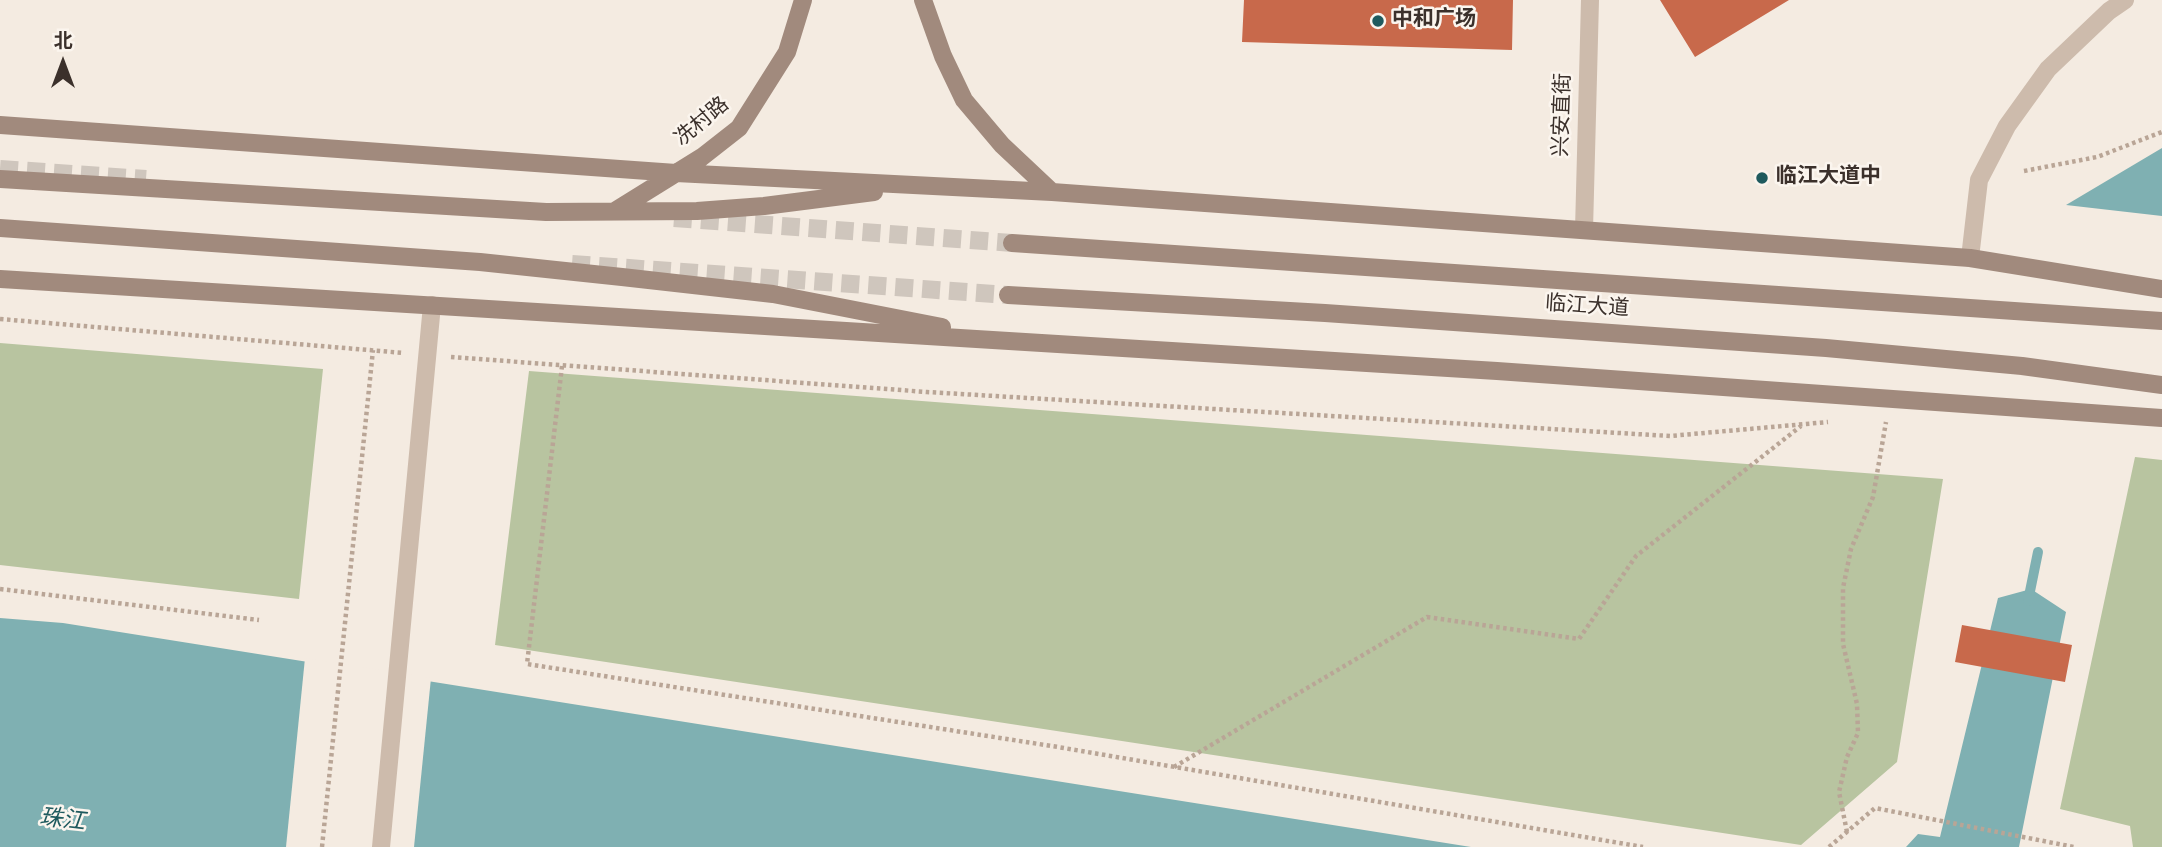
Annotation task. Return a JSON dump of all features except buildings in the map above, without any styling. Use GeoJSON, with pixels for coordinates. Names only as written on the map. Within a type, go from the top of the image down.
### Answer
{"type":"FeatureCollection","features":[{"type":"Feature","properties":{"kind":"main road","name":"冼村路"},"geometry":{"type":"LineString","coordinates":[[614,212],[740,128],[787,52],[803,0]]}},
{"type":"Feature","properties":{"kind":"main road"},"geometry":{"type":"LineString","coordinates":[[923,0],[943,56],[964,100],[1002,145],[1052,192]]}},
{"type":"Feature","properties":{"kind":"main road"},"geometry":{"type":"LineString","coordinates":[[0,125],[676,173],[1052,192],[1970,258],[2162,289]]}},
{"type":"Feature","properties":{"kind":"main road"},"geometry":{"type":"LineString","coordinates":[[0,179],[478,210],[614,212],[764,206],[912,186]]}},
{"type":"Feature","properties":{"kind":"main road"},"geometry":{"type":"LineString","coordinates":[[0,228],[480,262],[773,293],[1000,340]]}},
{"type":"Feature","properties":{"kind":"main road","name":"临江大道"},"geometry":{"type":"LineString","coordinates":[[1012,243],[2162,321]]}},
{"type":"Feature","properties":{"kind":"main road"},"geometry":{"type":"LineString","coordinates":[[0,279],[1511,372],[2162,418]]}},
{"type":"Feature","properties":{"kind":"main road","name":"临江大道"},"geometry":{"type":"LineString","coordinates":[[1008,295],[1352,315],[1826,348],[2022,366],[2162,385]]}},
{"type":"Feature","properties":{"kind":"street","name":"兴安直街"},"geometry":{"type":"LineString","coordinates":[[1584,230],[1590,0]]}},
{"type":"Feature","properties":{"kind":"street"},"geometry":{"type":"LineString","coordinates":[[1970,258],[1979,180],[2007,125],[2048,69],[2109,11],[2126,0]]}},
{"type":"Feature","properties":{"kind":"street"},"geometry":{"type":"LineString","coordinates":[[381,847],[432,305]]}},
{"type":"Feature","properties":{"kind":"path"},"geometry":{"type":"LineString","coordinates":[[2024,171],[2097,157],[2162,132]]}},
{"type":"Feature","properties":{"kind":"path"},"geometry":{"type":"LineString","coordinates":[[0,319],[562,366],[927,392],[1670,436],[1839,422]]}},
{"type":"Feature","properties":{"kind":"path"},"geometry":{"type":"LineString","coordinates":[[322,847],[373,350]]}},
{"type":"Feature","properties":{"kind":"path"},"geometry":{"type":"LineString","coordinates":[[562,366],[527,664],[1643,847]]}},
{"type":"Feature","properties":{"kind":"path"},"geometry":{"type":"LineString","coordinates":[[1847,832],[1839,792],[1847,757],[1858,733],[1857,704],[1843,643],[1843,588],[1851,549],[1873,497],[1887,417],[1875,418]]}},
{"type":"Feature","properties":{"kind":"path"},"geometry":{"type":"LineString","coordinates":[[1174,768],[1427,617],[1579,639],[1636,556],[1803,425]]}},
{"type":"Feature","properties":{"kind":"path"},"geometry":{"type":"LineString","coordinates":[[0,589],[259,620]]}},
{"type":"Feature","properties":{"kind":"path"},"geometry":{"type":"LineString","coordinates":[[1829,847],[1875,808],[2074,847]]}},
{"type":"Feature","properties":{"kind":"green space"},"geometry":{"type":"Polygon","coordinates":[[[0,343],[323,369],[299,599],[0,565],[0,343]]]}},
{"type":"Feature","properties":{"kind":"green space"},"geometry":{"type":"Polygon","coordinates":[[[529,371],[1943,479],[1897,762],[1801,845],[495,645],[529,371]]]}},
{"type":"Feature","properties":{"kind":"green space"},"geometry":{"type":"Polygon","coordinates":[[[2135,457],[2162,460],[2162,847],[2133,847],[2130,826],[2060,809],[2135,457]]]}},
{"type":"Feature","properties":{"kind":"water"},"geometry":{"type":"Polygon","coordinates":[[[2162,148],[2162,216],[2066,205],[2162,148]]]}},
{"type":"Feature","properties":{"kind":"water"},"geometry":{"type":"Polygon","coordinates":[[[2031,589],[2066,612],[2019,847],[1906,847],[1918,834],[1940,837],[1998,598],[2031,589]]]}},
{"type":"Feature","properties":{"kind":"water","name":"珠江"},"geometry":{"type":"Polygon","coordinates":[[[0,618],[63,623],[1471,847],[0,847],[0,618]]]}},
{"type":"Feature","properties":{"kind":"pier"},"geometry":{"type":"Polygon","coordinates":[[[305,658],[431,678],[414,847],[286,847],[305,658]]]}},
{"type":"Feature","properties":{"kind":"waterway"},"geometry":{"type":"LineString","coordinates":[[2028,601],[2038,552]]}},
{"type":"Feature","properties":{"kind":"tunnel"},"geometry":{"type":"LineString","coordinates":[[0,169],[146,179]]}},
{"type":"Feature","properties":{"kind":"tunnel"},"geometry":{"type":"LineString","coordinates":[[674,218],[1012,243]]}},
{"type":"Feature","properties":{"kind":"tunnel"},"geometry":{"type":"LineString","coordinates":[[572,264],[1008,295]]}},
{"type":"Feature","properties":{"kind":"place","name":"中和广场"},"geometry":{"type":"Point","coordinates":[1378,21]}},
{"type":"Feature","properties":{"kind":"place","name":"临江大道中"},"geometry":{"type":"Point","coordinates":[1762,178]}}]}
